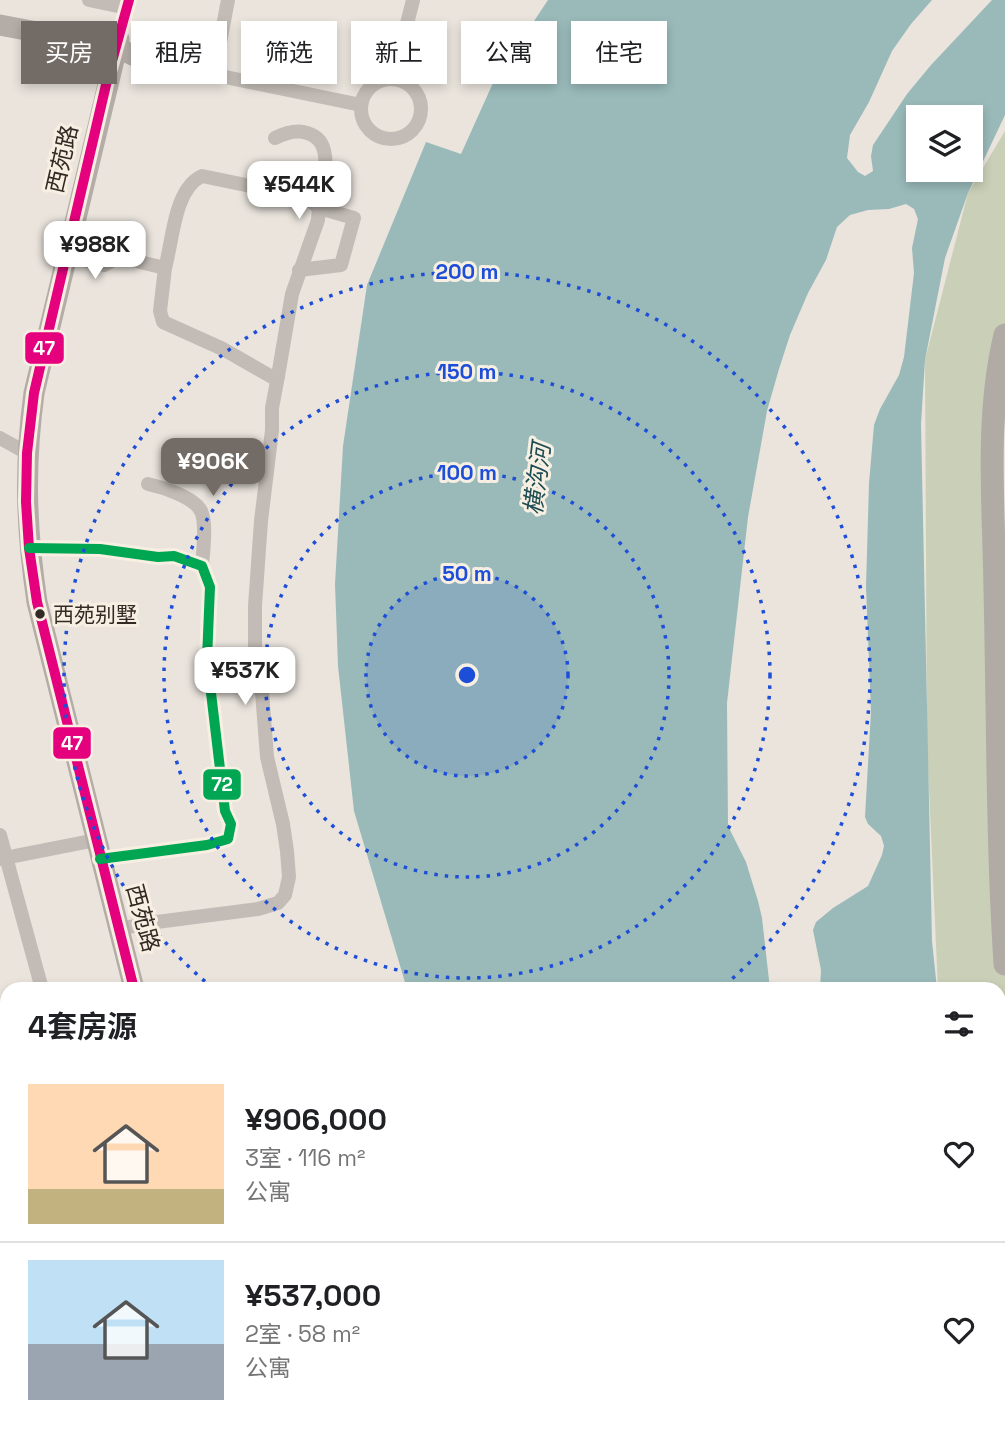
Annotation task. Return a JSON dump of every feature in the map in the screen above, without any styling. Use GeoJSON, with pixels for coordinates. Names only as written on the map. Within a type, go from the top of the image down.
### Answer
{"type":"FeatureCollection","features":[{"type":"Feature","properties":{"kind":"main road"},"geometry":{"type":"LineString","coordinates":[[0,25],[21,29]]}},
{"type":"Feature","properties":{"kind":"main road"},"geometry":{"type":"LineString","coordinates":[[0,34],[21,37]]}},
{"type":"Feature","properties":{"kind":"main road","name":"西苑路"},"geometry":{"type":"LineString","coordinates":[[107,84],[34,393],[27,453],[26,502],[37,603],[132,982]]}},
{"type":"Feature","properties":{"kind":"main road"},"geometry":{"type":"LineString","coordinates":[[1005,335],[997,373],[992,449],[1005,964]]}},
{"type":"Feature","properties":{"kind":"main road"},"geometry":{"type":"LineString","coordinates":[[1005,371],[1000,462],[1005,720]]}},
{"type":"Feature","properties":{"kind":"street"},"geometry":{"type":"LineString","coordinates":[[89,0],[128,4],[117,44]]}},
{"type":"Feature","properties":{"kind":"street"},"geometry":{"type":"LineString","coordinates":[[225,21],[229,0]]}},
{"type":"Feature","properties":{"kind":"street"},"geometry":{"type":"LineString","coordinates":[[408,21],[413,0]]}},
{"type":"Feature","properties":{"kind":"street"},"geometry":{"type":"LineString","coordinates":[[227,77],[361,105]]}},
{"type":"Feature","properties":{"kind":"street"},"geometry":{"type":"LineString","coordinates":[[373,84],[367,90],[361,105],[362,116],[366,125],[380,137],[400,137],[410,132],[418,121],[420,104],[411,86],[406,84]]}},
{"type":"Feature","properties":{"kind":"street"},"geometry":{"type":"LineString","coordinates":[[119,929],[258,909],[278,903],[285,895],[289,877],[283,824],[267,757],[262,692],[255,648],[255,606],[272,408],[292,294],[318,220],[326,156],[323,143],[315,136],[298,131],[275,138]]}},
{"type":"Feature","properties":{"kind":"street"},"geometry":{"type":"LineString","coordinates":[[278,376],[272,377],[223,349],[163,322],[160,311],[166,268],[182,197],[188,186],[202,176],[299,196],[319,208],[354,218],[341,265],[299,270]]}},
{"type":"Feature","properties":{"kind":"street"},"geometry":{"type":"LineString","coordinates":[[72,232],[113,244],[119,257]]}},
{"type":"Feature","properties":{"kind":"street"},"geometry":{"type":"LineString","coordinates":[[67,256],[104,265],[119,257],[166,268]]}},
{"type":"Feature","properties":{"kind":"street"},"geometry":{"type":"LineString","coordinates":[[0,438],[27,453]]}},
{"type":"Feature","properties":{"kind":"street"},"geometry":{"type":"LineString","coordinates":[[4,858],[207,845],[228,839],[231,824],[225,811],[217,730],[206,659],[210,587],[202,566],[202,512],[194,503],[173,491],[148,484]]}},
{"type":"Feature","properties":{"kind":"street"},"geometry":{"type":"LineString","coordinates":[[29,548],[174,556],[202,566]]}},
{"type":"Feature","properties":{"kind":"street"},"geometry":{"type":"LineString","coordinates":[[0,835],[4,858],[40,982]]}},
{"type":"Feature","properties":{"kind":"green space"},"geometry":{"type":"Polygon","coordinates":[[[1005,131],[1005,346],[996,386],[1005,982],[938,982],[927,744],[925,360],[968,193],[975,182],[983,182],[983,168],[1005,131]]]}},
{"type":"Feature","properties":{"kind":"water","name":"横沟河"},"geometry":{"type":"Polygon","coordinates":[[[548,0],[932,0],[892,51],[869,102],[850,135],[847,158],[858,172],[865,176],[873,171],[873,145],[907,94],[992,0],[1005,0],[1005,115],[983,161],[983,105],[906,105],[906,182],[973,182],[945,258],[925,360],[921,424],[932,941],[936,982],[820,982],[821,970],[813,930],[816,922],[833,908],[868,886],[884,846],[881,836],[868,824],[865,817],[871,711],[866,587],[869,483],[874,425],[899,375],[904,357],[914,273],[912,248],[918,219],[914,209],[906,204],[850,215],[837,227],[826,260],[790,335],[779,369],[767,411],[748,517],[727,703],[728,826],[746,862],[758,901],[769,982],[405,982],[354,811],[338,666],[335,584],[343,446],[367,285],[426,142],[461,154],[493,84],[557,84],[557,21],[534,21],[548,0]]]}},
{"type":"Feature","properties":{"kind":"transit line","name":"47"},"geometry":{"type":"LineString","coordinates":[[129,0],[109,72],[34,393],[27,453],[26,502],[37,602],[132,982]]}},
{"type":"Feature","properties":{"kind":"transit line","name":"72"},"geometry":{"type":"LineString","coordinates":[[29,548],[100,549],[158,557],[174,556],[202,566],[210,587],[207,659],[225,811],[231,824],[228,839],[207,845],[100,859]]}},
{"type":"Feature","properties":{"kind":"place","name":"西苑别墅"},"geometry":{"type":"Point","coordinates":[40,614]}}]}
